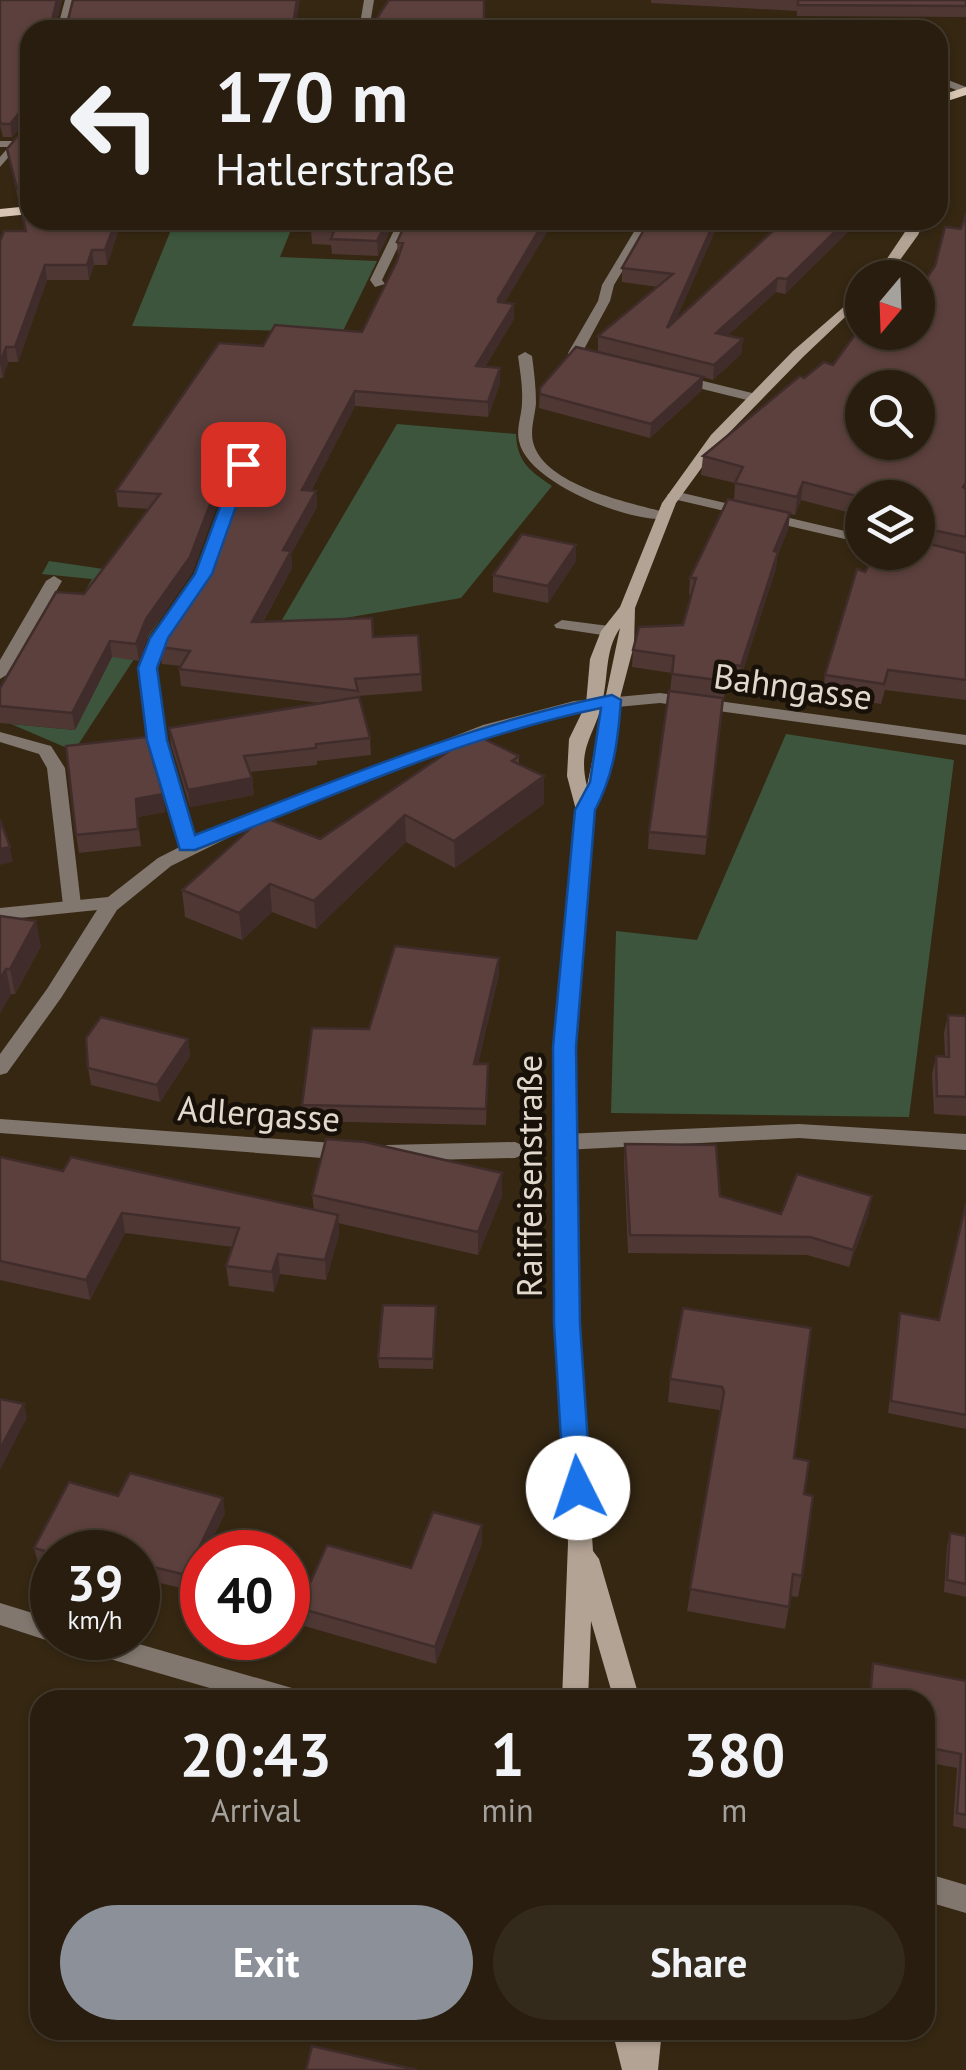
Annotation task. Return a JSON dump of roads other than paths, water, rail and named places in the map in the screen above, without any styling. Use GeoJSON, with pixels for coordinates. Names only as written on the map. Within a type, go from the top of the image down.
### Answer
{"type":"FeatureCollection","features":[{"type":"Feature","properties":{"kind":"street"},"geometry":{"type":"LineString","coordinates":[[0,144],[20,147]]}},
{"type":"Feature","properties":{"kind":"street"},"geometry":{"type":"LineString","coordinates":[[0,164],[20,147]]}},
{"type":"Feature","properties":{"kind":"street"},"geometry":{"type":"LineString","coordinates":[[379,284],[376,280],[400,230]]}},
{"type":"Feature","properties":{"kind":"street"},"geometry":{"type":"LineString","coordinates":[[612,362],[575,353],[604,301],[608,285],[641,230]]}},
{"type":"Feature","properties":{"kind":"street"},"geometry":{"type":"LineString","coordinates":[[894,260],[915,230]]}},
{"type":"Feature","properties":{"kind":"street"},"geometry":{"type":"LineString","coordinates":[[603,702],[598,659],[610,631],[627,608],[674,495],[697,460],[845,312]]}},
{"type":"Feature","properties":{"kind":"street"},"geometry":{"type":"LineString","coordinates":[[526,356],[529,401],[525,437],[529,454],[540,470],[610,500],[663,516]]}},
{"type":"Feature","properties":{"kind":"street"},"geometry":{"type":"LineString","coordinates":[[668,376],[755,398]]}},
{"type":"Feature","properties":{"kind":"street"},"geometry":{"type":"LineString","coordinates":[[188,846],[157,740],[148,668],[159,638],[203,574],[243,464]]}},
{"type":"Feature","properties":{"kind":"street"},"geometry":{"type":"LineString","coordinates":[[674,495],[845,535]]}},
{"type":"Feature","properties":{"kind":"street"},"geometry":{"type":"LineString","coordinates":[[0,674],[54,581]]}},
{"type":"Feature","properties":{"kind":"street"},"geometry":{"type":"LineString","coordinates":[[603,702],[625,663],[630,629],[627,608]]}},
{"type":"Feature","properties":{"kind":"street"},"geometry":{"type":"LineString","coordinates":[[562,625],[610,631]]}},
{"type":"Feature","properties":{"kind":"street","name":"Bahngasse"},"geometry":{"type":"LineString","coordinates":[[0,1068],[43,1012],[112,902],[148,872],[188,846],[447,745],[538,716],[603,702],[660,698],[966,740]]}},
{"type":"Feature","properties":{"kind":"street","name":"Raiffeisenstraße"},"geometry":{"type":"LineString","coordinates":[[585,810],[600,782],[607,755],[603,702]]}},
{"type":"Feature","properties":{"kind":"street","name":"Raiffeisenstraße"},"geometry":{"type":"LineString","coordinates":[[575,1690],[581,1542],[567,1324],[564,1142],[570,951],[585,810],[576,776],[578,740],[603,702]]}},
{"type":"Feature","properties":{"kind":"street"},"geometry":{"type":"LineString","coordinates":[[0,737],[46,750],[56,768],[72,905]]}},
{"type":"Feature","properties":{"kind":"street"},"geometry":{"type":"LineString","coordinates":[[0,914],[112,902]]}},
{"type":"Feature","properties":{"kind":"street","name":"Adlergasse"},"geometry":{"type":"LineString","coordinates":[[0,1126],[377,1154],[515,1150]]}},
{"type":"Feature","properties":{"kind":"street"},"geometry":{"type":"LineString","coordinates":[[564,1142],[799,1131],[966,1142]]}},
{"type":"Feature","properties":{"kind":"street","name":"Raiffeisenstraße"},"geometry":{"type":"LineString","coordinates":[[581,1542],[624,1690]]}},
{"type":"Feature","properties":{"kind":"street"},"geometry":{"type":"LineString","coordinates":[[0,1614],[30,1623]]}},
{"type":"Feature","properties":{"kind":"street"},"geometry":{"type":"LineString","coordinates":[[155,1660],[258,1690]]}},
{"type":"Feature","properties":{"kind":"street"},"geometry":{"type":"LineString","coordinates":[[935,1889],[966,1899]]}},
{"type":"Feature","properties":{"kind":"street"},"geometry":{"type":"LineString","coordinates":[[630,2040],[640,2070]]}},
{"type":"Feature","properties":{"kind":"street"},"geometry":{"type":"LineString","coordinates":[[640,2070],[645,2040]]}}]}
